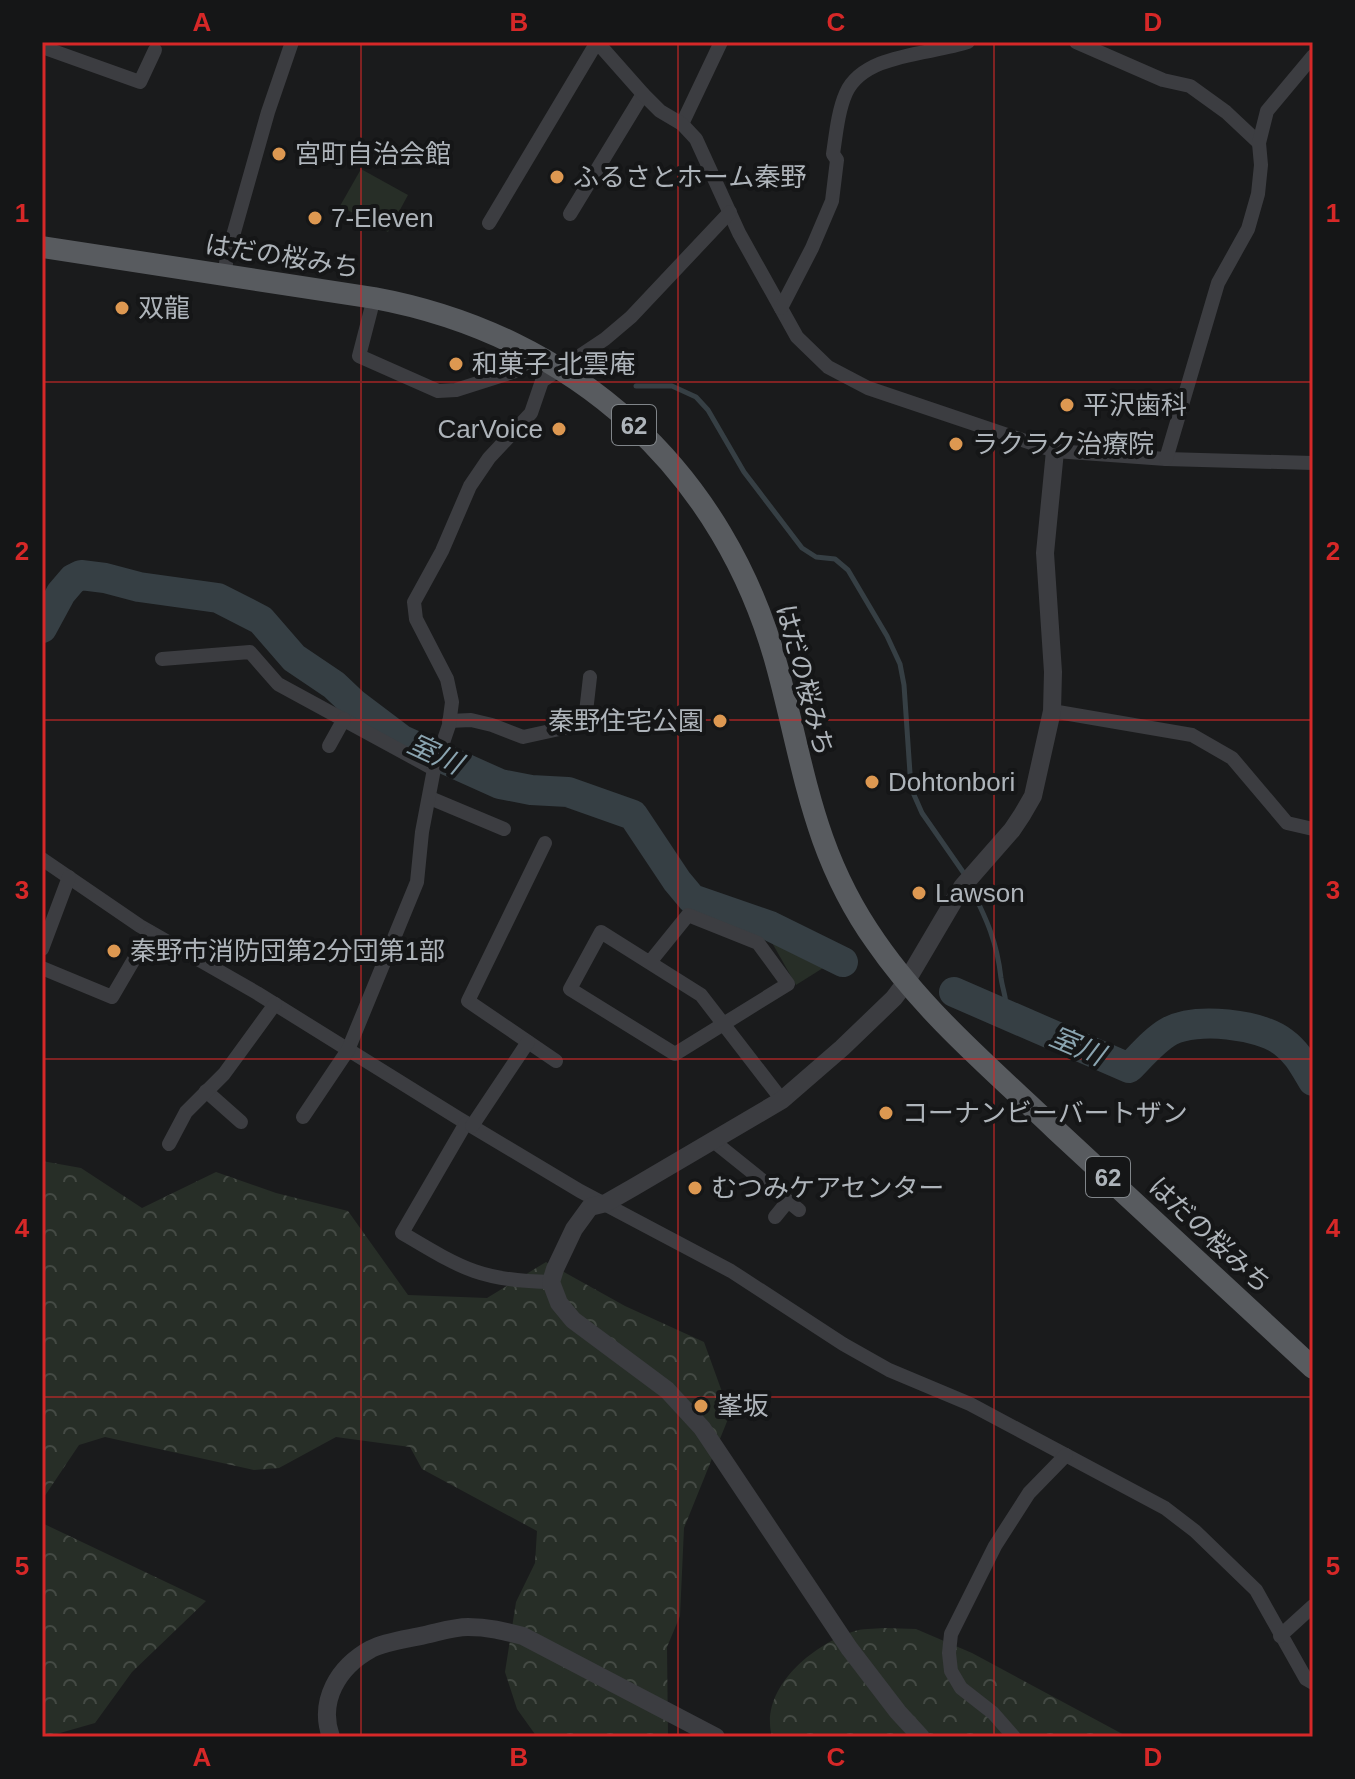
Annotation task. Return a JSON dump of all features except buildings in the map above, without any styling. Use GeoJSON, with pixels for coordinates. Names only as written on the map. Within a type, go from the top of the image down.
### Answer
{"type":"FeatureCollection","features":[{"type":"Feature","properties":{"kind":"main road","name":"はだの桜みち"},"geometry":{"type":"LineString","coordinates":[[42,247],[405,304],[484,329],[553,364],[587,385],[640,431],[679,471],[719,530],[760,613],[778,669],[812,812],[846,893],[874,940],[906,982],[1007,1084],[1313,1368]]}},
{"type":"Feature","properties":{"kind":"street"},"geometry":{"type":"LineString","coordinates":[[224,276],[268,112],[292,42]]}},
{"type":"Feature","properties":{"kind":"street"},"geometry":{"type":"LineString","coordinates":[[489,223],[597,42],[643,94],[660,111],[682,124],[702,149],[730,212],[797,337],[828,367],[855,383],[1055,451],[1166,459],[1313,463]]}},
{"type":"Feature","properties":{"kind":"street"},"geometry":{"type":"LineString","coordinates":[[682,124],[721,42]]}},
{"type":"Feature","properties":{"kind":"street"},"geometry":{"type":"LineString","coordinates":[[781,308],[832,201],[837,160],[833,154],[846,92],[859,74],[880,63],[968,42]]}},
{"type":"Feature","properties":{"kind":"street"},"geometry":{"type":"LineString","coordinates":[[1076,42],[1145,73],[1190,86],[1226,112],[1259,143]]}},
{"type":"Feature","properties":{"kind":"street"},"geometry":{"type":"LineString","coordinates":[[42,47],[140,82],[155,50]]}},
{"type":"Feature","properties":{"kind":"street"},"geometry":{"type":"LineString","coordinates":[[1166,459],[1218,283],[1248,229],[1258,194],[1261,165],[1259,143],[1267,111],[1313,56]]}},
{"type":"Feature","properties":{"kind":"street"},"geometry":{"type":"LineString","coordinates":[[570,214],[643,94]]}},
{"type":"Feature","properties":{"kind":"street"},"geometry":{"type":"LineString","coordinates":[[374,298],[359,356],[438,391],[456,390],[553,364],[605,339],[631,317],[730,212]]}},
{"type":"Feature","properties":{"kind":"street"},"geometry":{"type":"LineString","coordinates":[[303,1117],[348,1050],[417,882],[422,832],[452,702],[447,679],[416,619],[414,602],[442,551],[470,486],[489,458],[531,413],[542,381],[553,364]]}},
{"type":"Feature","properties":{"kind":"street"},"geometry":{"type":"LineString","coordinates":[[921,1737],[849,1648],[702,1428],[667,1390],[573,1320],[559,1303],[551,1282],[574,1229],[590,1207],[606,1203],[782,1100],[894,998],[962,887],[1012,830],[1033,796],[1052,711],[1053,672],[1045,553],[1055,451]]}},
{"type":"Feature","properties":{"kind":"street"},"geometry":{"type":"LineString","coordinates":[[162,659],[212,648],[250,652],[278,684],[435,766]]}},
{"type":"Feature","properties":{"kind":"street"},"geometry":{"type":"LineString","coordinates":[[449,721],[471,720],[523,737],[582,724],[590,677]]}},
{"type":"Feature","properties":{"kind":"street"},"geometry":{"type":"LineString","coordinates":[[1052,711],[1192,735],[1232,758],[1287,823],[1313,829]]}},
{"type":"Feature","properties":{"kind":"street"},"geometry":{"type":"LineString","coordinates":[[329,746],[344,719]]}},
{"type":"Feature","properties":{"kind":"street"},"geometry":{"type":"LineString","coordinates":[[430,798],[504,829]]}},
{"type":"Feature","properties":{"kind":"street"},"geometry":{"type":"LineString","coordinates":[[545,843],[468,1001],[556,1061]]}},
{"type":"Feature","properties":{"kind":"street"},"geometry":{"type":"LineString","coordinates":[[42,859],[150,932],[275,1004],[580,1191],[731,1271],[843,1344],[889,1370],[970,1404],[1165,1508],[1195,1531],[1256,1590],[1306,1679],[1313,1683]]}},
{"type":"Feature","properties":{"kind":"street"},"geometry":{"type":"LineString","coordinates":[[42,949],[69,877]]}},
{"type":"Feature","properties":{"kind":"street"},"geometry":{"type":"LineString","coordinates":[[650,962],[688,915],[758,943],[788,984],[725,1025],[675,1054],[570,989],[601,932],[701,995],[725,1025],[782,1100]]}},
{"type":"Feature","properties":{"kind":"street"},"geometry":{"type":"LineString","coordinates":[[42,968],[112,997],[150,932]]}},
{"type":"Feature","properties":{"kind":"street"},"geometry":{"type":"LineString","coordinates":[[169,1144],[186,1112],[224,1074],[275,1004]]}},
{"type":"Feature","properties":{"kind":"street"},"geometry":{"type":"LineString","coordinates":[[528,1042],[469,1124],[402,1233],[461,1268],[477,1274],[512,1282],[551,1282]]}},
{"type":"Feature","properties":{"kind":"street"},"geometry":{"type":"LineString","coordinates":[[206,1091],[241,1122]]}},
{"type":"Feature","properties":{"kind":"street"},"geometry":{"type":"LineString","coordinates":[[712,1140],[793,1205],[775,1217]]}},
{"type":"Feature","properties":{"kind":"street"},"geometry":{"type":"LineString","coordinates":[[1014,1737],[993,1713],[961,1688],[951,1671],[951,1634],[1004,1533],[1029,1493],[1066,1455]]}},
{"type":"Feature","properties":{"kind":"street"},"geometry":{"type":"LineString","coordinates":[[1280,1636],[1313,1606]]}},
{"type":"Feature","properties":{"kind":"street"},"geometry":{"type":"LineString","coordinates":[[331,1737],[327,1710],[330,1692],[340,1675],[356,1659],[372,1648],[463,1627],[496,1628],[523,1636],[716,1737]]}},
{"type":"Feature","properties":{"kind":"green space"},"geometry":{"type":"Polygon","coordinates":[[[361,169],[408,195],[388,232],[340,206],[361,169]]]}},
{"type":"Feature","properties":{"kind":"green space"},"geometry":{"type":"Polygon","coordinates":[[[771,941],[825,964],[796,985],[771,941]]]}},
{"type":"Feature","properties":{"kind":"green space"},"geometry":{"type":"Polygon","coordinates":[[[42,1161],[81,1168],[142,1208],[216,1172],[276,1193],[348,1211],[408,1295],[487,1298],[546,1262],[625,1306],[704,1342],[730,1414],[684,1528],[680,1616],[667,1647],[668,1737],[537,1737],[517,1709],[505,1672],[516,1602],[535,1563],[537,1531],[422,1469],[410,1447],[336,1437],[279,1468],[254,1470],[105,1437],[79,1445],[42,1500],[42,1161]]]}},
{"type":"Feature","properties":{"kind":"green space"},"geometry":{"type":"Polygon","coordinates":[[[42,1523],[206,1601],[132,1672],[95,1723],[46,1737],[42,1737],[42,1523]]]}},
{"type":"Feature","properties":{"kind":"green space"},"geometry":{"type":"Polygon","coordinates":[[[884,1628],[916,1629],[972,1653],[1128,1737],[772,1737],[770,1719],[773,1702],[781,1686],[805,1659],[852,1632],[884,1628]]]}},
{"type":"Feature","properties":{"kind":"waterway"},"geometry":{"type":"LineString","coordinates":[[636,386],[672,386],[696,397],[708,410],[744,472],[802,548],[816,557],[835,559],[848,570],[900,664],[911,788],[922,813],[963,872]]}},
{"type":"Feature","properties":{"kind":"waterway","name":"室川"},"geometry":{"type":"LineString","coordinates":[[42,628],[61,593],[81,575],[218,598],[261,620],[294,658],[334,685],[402,740],[500,784],[568,792],[633,815],[692,899],[770,926],[843,962]]}},
{"type":"Feature","properties":{"kind":"waterway"},"geometry":{"type":"LineString","coordinates":[[971,888],[994,942],[1006,1001],[1006,1016]]}},
{"type":"Feature","properties":{"kind":"waterway","name":"室川"},"geometry":{"type":"LineString","coordinates":[[954,992],[1129,1068],[1170,1031],[1196,1024],[1244,1027],[1283,1042],[1313,1081]]}},
{"type":"Feature","properties":{"kind":"place","name":"宮町自治会館"},"geometry":{"type":"Point","coordinates":[279,154]}},
{"type":"Feature","properties":{"kind":"place","name":"ふるさとホーム秦野"},"geometry":{"type":"Point","coordinates":[557,177]}},
{"type":"Feature","properties":{"kind":"place","name":"7-Eleven"},"geometry":{"type":"Point","coordinates":[315,218]}},
{"type":"Feature","properties":{"kind":"place","name":"双龍"},"geometry":{"type":"Point","coordinates":[122,308]}},
{"type":"Feature","properties":{"kind":"place","name":"和菓子 北雲庵"},"geometry":{"type":"Point","coordinates":[456,364]}},
{"type":"Feature","properties":{"kind":"place","name":"平沢歯科"},"geometry":{"type":"Point","coordinates":[1067,405]}},
{"type":"Feature","properties":{"kind":"place","name":"CarVoice"},"geometry":{"type":"Point","coordinates":[559,429]}},
{"type":"Feature","properties":{"kind":"place","name":"ラクラク治療院"},"geometry":{"type":"Point","coordinates":[956,444]}},
{"type":"Feature","properties":{"kind":"place","name":"秦野住宅公園"},"geometry":{"type":"Point","coordinates":[720,721]}},
{"type":"Feature","properties":{"kind":"place","name":"Dohtonbori"},"geometry":{"type":"Point","coordinates":[872,782]}},
{"type":"Feature","properties":{"kind":"place","name":"Lawson"},"geometry":{"type":"Point","coordinates":[919,893]}},
{"type":"Feature","properties":{"kind":"place","name":"秦野市消防団第2分団第1部"},"geometry":{"type":"Point","coordinates":[114,951]}},
{"type":"Feature","properties":{"kind":"place","name":"コーナンビーバートザン"},"geometry":{"type":"Point","coordinates":[886,1113]}},
{"type":"Feature","properties":{"kind":"place","name":"むつみケアセンター"},"geometry":{"type":"Point","coordinates":[695,1188]}},
{"type":"Feature","properties":{"kind":"place","name":"峯坂"},"geometry":{"type":"Point","coordinates":[701,1406]}}]}
